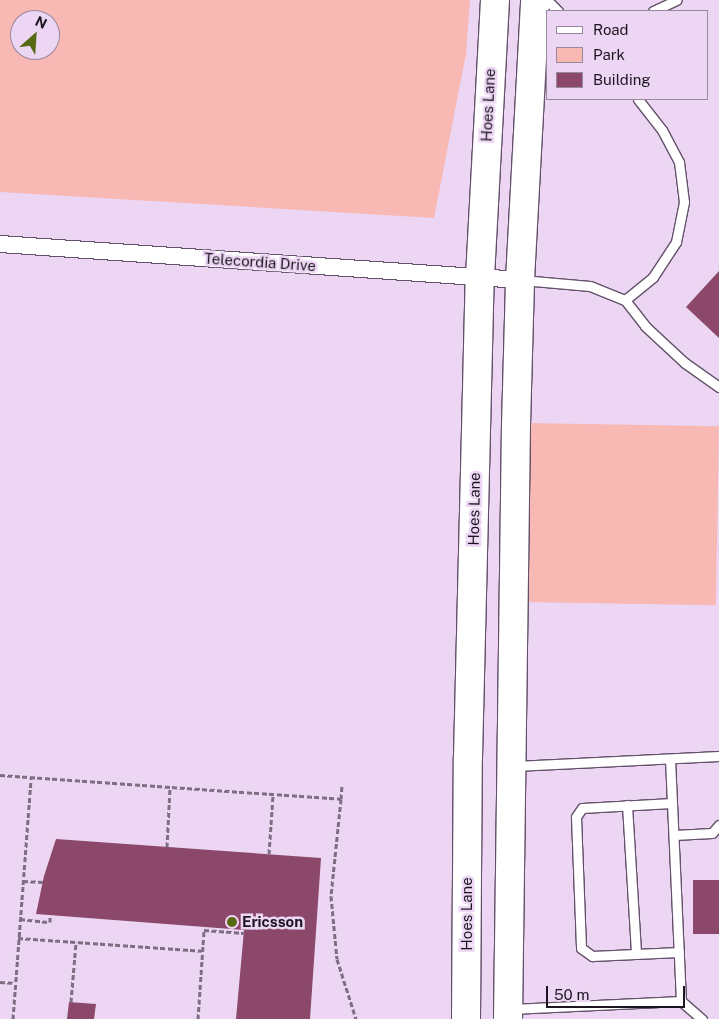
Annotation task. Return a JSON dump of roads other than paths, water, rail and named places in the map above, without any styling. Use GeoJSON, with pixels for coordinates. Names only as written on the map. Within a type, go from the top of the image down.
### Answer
{"type":"FeatureCollection","features":[{"type":"Feature","properties":{"kind":"highway","name":"Hoes Lane"},"geometry":{"type":"LineString","coordinates":[[466,1019],[468,747],[480,278],[495,0]]}},
{"type":"Feature","properties":{"kind":"highway"},"geometry":{"type":"LineString","coordinates":[[508,1014],[516,425],[520,280],[535,0]]}},
{"type":"Feature","properties":{"kind":"street","name":"Telecordia Drive"},"geometry":{"type":"LineString","coordinates":[[0,244],[520,280]]}},
{"type":"Feature","properties":{"kind":"lane"},"geometry":{"type":"LineString","coordinates":[[547,0],[557,10]]}},
{"type":"Feature","properties":{"kind":"lane"},"geometry":{"type":"LineString","coordinates":[[655,10],[677,0]]}},
{"type":"Feature","properties":{"kind":"lane"},"geometry":{"type":"LineString","coordinates":[[625,300],[653,277],[676,242],[684,202],[679,162],[662,130],[639,100]]}},
{"type":"Feature","properties":{"kind":"lane"},"geometry":{"type":"LineString","coordinates":[[520,280],[590,286],[625,300],[645,326],[685,363],[719,387]]}},
{"type":"Feature","properties":{"kind":"lane"},"geometry":{"type":"LineString","coordinates":[[512,766],[719,756]]}},
{"type":"Feature","properties":{"kind":"lane"},"geometry":{"type":"LineString","coordinates":[[670,758],[681,1001]]}},
{"type":"Feature","properties":{"kind":"lane"},"geometry":{"type":"LineString","coordinates":[[672,803],[582,808],[576,817],[581,948],[592,956],[679,952]]}},
{"type":"Feature","properties":{"kind":"lane"},"geometry":{"type":"LineString","coordinates":[[627,805],[636,954]]}},
{"type":"Feature","properties":{"kind":"lane"},"geometry":{"type":"LineString","coordinates":[[674,835],[712,833],[719,825]]}},
{"type":"Feature","properties":{"kind":"lane"},"geometry":{"type":"LineString","coordinates":[[508,1014],[681,1001],[702,1019]]}},
{"type":"Feature","properties":{"kind":"place","name":"Ericsson"},"geometry":{"type":"Point","coordinates":[232,922]}}]}
